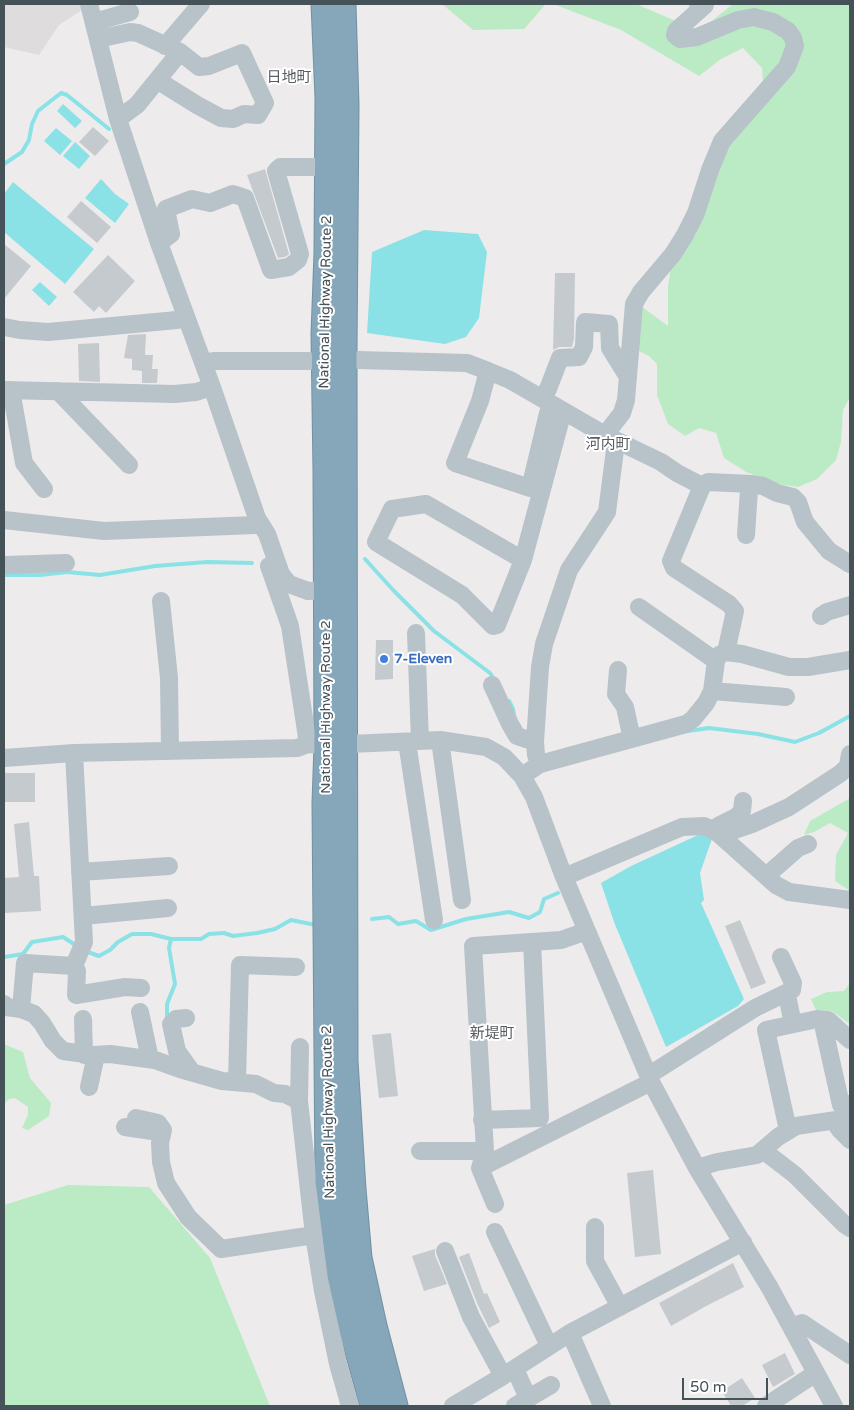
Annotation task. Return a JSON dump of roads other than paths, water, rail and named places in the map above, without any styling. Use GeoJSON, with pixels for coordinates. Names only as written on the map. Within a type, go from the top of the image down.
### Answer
{"type":"FeatureCollection","features":[{"type":"Feature","properties":{"kind":"highway","name":"National Highway Route 2"},"geometry":{"type":"LineString","coordinates":[[324,4],[328,98],[327,253],[324,334],[336,590]]}},
{"type":"Feature","properties":{"kind":"highway","name":"National Highway Route 2"},"geometry":{"type":"LineString","coordinates":[[343,4],[346,105],[344,350],[336,590],[325,803],[328,1181],[340,1276],[373,1406]]}},
{"type":"Feature","properties":{"kind":"highway","name":"National Highway Route 2"},"geometry":{"type":"LineString","coordinates":[[327,744],[345,1061],[359,1258],[395,1406]]}},
{"type":"Feature","properties":{"kind":"street"},"geometry":{"type":"LineString","coordinates":[[89,4],[118,119],[159,244],[212,387],[327,744]]}},
{"type":"Feature","properties":{"kind":"street"},"geometry":{"type":"LineString","coordinates":[[118,119],[137,105],[157,80],[173,49],[201,4]]}},
{"type":"Feature","properties":{"kind":"street"},"geometry":{"type":"LineString","coordinates":[[540,764],[536,755],[536,742],[540,666],[544,644],[569,570],[608,512],[615,450],[611,439],[626,400],[634,304],[641,292],[673,254],[685,235],[696,213],[722,141],[787,67],[795,46],[794,38],[788,31],[773,22],[754,17],[738,20],[697,37],[680,39],[675,35],[676,31],[705,6],[698,4]]}},
{"type":"Feature","properties":{"kind":"street"},"geometry":{"type":"LineString","coordinates":[[96,31],[130,12]]}},
{"type":"Feature","properties":{"kind":"street"},"geometry":{"type":"LineString","coordinates":[[96,31],[138,33],[173,49],[199,67],[209,66],[242,53],[265,103],[258,115],[244,114],[233,119],[221,118],[157,80]]}},
{"type":"Feature","properties":{"kind":"street"},"geometry":{"type":"LineString","coordinates":[[159,244],[171,234],[166,209],[192,199],[210,202],[233,194],[245,198],[271,270],[289,267],[298,260],[300,254],[276,171],[280,167],[327,167]]}},
{"type":"Feature","properties":{"kind":"street"},"geometry":{"type":"LineString","coordinates":[[4,327],[48,332],[176,320],[185,317]]}},
{"type":"Feature","properties":{"kind":"street"},"geometry":{"type":"LineString","coordinates":[[523,560],[426,504],[392,509],[376,542],[462,595],[493,626],[497,625],[523,560],[553,405],[548,389],[560,358],[579,357],[584,346],[585,322],[609,324],[610,348],[628,377]]}},
{"type":"Feature","properties":{"kind":"street"},"geometry":{"type":"LineString","coordinates":[[358,360],[467,363],[510,380],[611,439],[661,462],[702,486]]}},
{"type":"Feature","properties":{"kind":"street"},"geometry":{"type":"LineString","coordinates":[[203,363],[215,361],[309,361]]}},
{"type":"Feature","properties":{"kind":"street"},"geometry":{"type":"LineString","coordinates":[[488,371],[480,401],[455,463],[530,488],[548,413],[553,405]]}},
{"type":"Feature","properties":{"kind":"street"},"geometry":{"type":"LineString","coordinates":[[44,489],[24,463],[7,390],[175,394],[196,392],[212,387]]}},
{"type":"Feature","properties":{"kind":"street"},"geometry":{"type":"LineString","coordinates":[[58,391],[129,465]]}},
{"type":"Feature","properties":{"kind":"street"},"geometry":{"type":"LineString","coordinates":[[522,776],[540,764],[686,724],[694,719],[706,703],[712,691],[735,611],[729,604],[674,568],[672,561],[702,486],[708,482],[762,486],[792,498],[798,502],[806,522],[829,551],[850,564]]}},
{"type":"Feature","properties":{"kind":"street"},"geometry":{"type":"LineString","coordinates":[[746,535],[751,484]]}},
{"type":"Feature","properties":{"kind":"street"},"geometry":{"type":"LineString","coordinates":[[4,520],[104,531],[256,522]]}},
{"type":"Feature","properties":{"kind":"street"},"geometry":{"type":"LineString","coordinates":[[256,522],[267,534],[281,574],[289,584],[308,591],[336,590]]}},
{"type":"Feature","properties":{"kind":"street"},"geometry":{"type":"LineString","coordinates":[[4,565],[66,563]]}},
{"type":"Feature","properties":{"kind":"street"},"geometry":{"type":"LineString","coordinates":[[161,602],[169,678],[170,750]]}},
{"type":"Feature","properties":{"kind":"street"},"geometry":{"type":"LineString","coordinates":[[821,616],[827,612],[850,605]]}},
{"type":"Feature","properties":{"kind":"street"},"geometry":{"type":"LineString","coordinates":[[639,607],[721,656],[742,654],[789,667],[808,667],[850,660]]}},
{"type":"Feature","properties":{"kind":"street"},"geometry":{"type":"LineString","coordinates":[[416,633],[413,741],[434,920]]}},
{"type":"Feature","properties":{"kind":"street"},"geometry":{"type":"LineString","coordinates":[[618,670],[616,694],[625,707],[632,739]]}},
{"type":"Feature","properties":{"kind":"street"},"geometry":{"type":"LineString","coordinates":[[492,685],[517,736],[536,742]]}},
{"type":"Feature","properties":{"kind":"street"},"geometry":{"type":"LineString","coordinates":[[712,691],[786,697]]}},
{"type":"Feature","properties":{"kind":"street"},"geometry":{"type":"LineString","coordinates":[[440,740],[462,900]]}},
{"type":"Feature","properties":{"kind":"street"},"geometry":{"type":"LineString","coordinates":[[4,758],[74,752],[297,748],[327,744],[440,740],[486,747],[504,757],[522,776],[534,797],[564,877],[649,1078],[697,1168],[792,1326],[834,1406]]}},
{"type":"Feature","properties":{"kind":"street"},"geometry":{"type":"LineString","coordinates":[[74,752],[82,916],[76,995],[125,987],[141,988]]}},
{"type":"Feature","properties":{"kind":"street"},"geometry":{"type":"LineString","coordinates":[[717,832],[752,824],[789,806],[842,773],[848,766],[850,754]]}},
{"type":"Feature","properties":{"kind":"street"},"geometry":{"type":"LineString","coordinates":[[717,832],[719,825],[736,817],[742,811],[743,801]]}},
{"type":"Feature","properties":{"kind":"street"},"geometry":{"type":"LineString","coordinates":[[564,877],[682,827],[704,826],[717,832],[776,885],[789,892],[850,900]]}},
{"type":"Feature","properties":{"kind":"street"},"geometry":{"type":"LineString","coordinates":[[766,876],[798,848],[808,844]]}},
{"type":"Feature","properties":{"kind":"street"},"geometry":{"type":"LineString","coordinates":[[80,872],[169,866]]}},
{"type":"Feature","properties":{"kind":"street"},"geometry":{"type":"LineString","coordinates":[[82,916],[168,908]]}},
{"type":"Feature","properties":{"kind":"street"},"geometry":{"type":"LineString","coordinates":[[495,1204],[480,1168],[485,1151],[473,946],[561,940],[587,931]]}},
{"type":"Feature","properties":{"kind":"street"},"geometry":{"type":"LineString","coordinates":[[482,1120],[540,1118],[532,942]]}},
{"type":"Feature","properties":{"kind":"street"},"geometry":{"type":"LineString","coordinates":[[21,1009],[24,963],[79,953]]}},
{"type":"Feature","properties":{"kind":"street"},"geometry":{"type":"LineString","coordinates":[[480,1168],[649,1078],[657,1070],[755,1008],[792,990],[793,983],[781,956]]}},
{"type":"Feature","properties":{"kind":"street"},"geometry":{"type":"LineString","coordinates":[[237,1082],[240,965],[296,967]]}},
{"type":"Feature","properties":{"kind":"street"},"geometry":{"type":"LineString","coordinates":[[785,994],[794,1024]]}},
{"type":"Feature","properties":{"kind":"street"},"geometry":{"type":"LineString","coordinates":[[4,1004],[6,1008],[21,1009],[34,1014],[53,1041],[63,1051],[90,1055],[110,1054],[150,1059],[222,1080],[256,1084],[274,1093],[285,1094],[299,1101]]}},
{"type":"Feature","properties":{"kind":"street"},"geometry":{"type":"LineString","coordinates":[[140,1012],[150,1059]]}},
{"type":"Feature","properties":{"kind":"street"},"geometry":{"type":"LineString","coordinates":[[186,1018],[176,1019],[171,1024],[178,1052],[192,1072]]}},
{"type":"Feature","properties":{"kind":"street"},"geometry":{"type":"LineString","coordinates":[[83,1019],[90,1055],[89,1087]]}},
{"type":"Feature","properties":{"kind":"street"},"geometry":{"type":"LineString","coordinates":[[788,1130],[766,1030],[817,1019],[828,1020],[850,1040]]}},
{"type":"Feature","properties":{"kind":"street"},"geometry":{"type":"LineString","coordinates":[[828,1020],[824,1029],[841,1105],[850,1104]]}},
{"type":"Feature","properties":{"kind":"street"},"geometry":{"type":"LineString","coordinates":[[300,1047],[299,1101],[314,1235],[332,1338],[350,1406]]}},
{"type":"Feature","properties":{"kind":"street"},"geometry":{"type":"LineString","coordinates":[[697,1168],[717,1162],[757,1155],[788,1130],[796,1126],[842,1120],[840,1130],[850,1140]]}},
{"type":"Feature","properties":{"kind":"street"},"geometry":{"type":"LineString","coordinates":[[130,1122],[158,1123],[163,1130],[160,1143],[161,1162],[166,1183],[188,1216],[221,1249],[314,1235]]}},
{"type":"Feature","properties":{"kind":"street"},"geometry":{"type":"LineString","coordinates":[[764,1150],[795,1175],[850,1228]]}},
{"type":"Feature","properties":{"kind":"street"},"geometry":{"type":"LineString","coordinates":[[420,1151],[485,1151]]}},
{"type":"Feature","properties":{"kind":"street"},"geometry":{"type":"LineString","coordinates":[[595,1227],[595,1261],[620,1306]]}},
{"type":"Feature","properties":{"kind":"street"},"geometry":{"type":"LineString","coordinates":[[495,1232],[549,1346]]}},
{"type":"Feature","properties":{"kind":"street"},"geometry":{"type":"LineString","coordinates":[[436,1406],[460,1394],[461,1404],[570,1333],[743,1242]]}},
{"type":"Feature","properties":{"kind":"street"},"geometry":{"type":"LineString","coordinates":[[445,1251],[471,1317],[509,1373],[522,1402],[551,1385]]}},
{"type":"Feature","properties":{"kind":"street"},"geometry":{"type":"LineString","coordinates":[[792,1326],[802,1323],[850,1355]]}},
{"type":"Feature","properties":{"kind":"street"},"geometry":{"type":"LineString","coordinates":[[570,1333],[602,1406]]}},
{"type":"Feature","properties":{"kind":"street"},"geometry":{"type":"LineString","coordinates":[[766,1406],[816,1373]]}},
{"type":"Feature","properties":{"kind":"water"},"geometry":{"type":"Polygon","coordinates":[[[63,104],[82,121],[75,128],[57,111],[63,104]]]}},
{"type":"Feature","properties":{"kind":"water"},"geometry":{"type":"Polygon","coordinates":[[[56,128],[72,141],[60,155],[44,141],[56,128]]]}},
{"type":"Feature","properties":{"kind":"water"},"geometry":{"type":"Polygon","coordinates":[[[75,142],[90,156],[79,169],[63,156],[75,142]]]}},
{"type":"Feature","properties":{"kind":"water"},"geometry":{"type":"Polygon","coordinates":[[[101,179],[115,194],[129,204],[115,223],[85,198],[101,179]]]}},
{"type":"Feature","properties":{"kind":"water"},"geometry":{"type":"Polygon","coordinates":[[[13,182],[94,249],[65,284],[4,232],[4,194],[13,182]]]}},
{"type":"Feature","properties":{"kind":"water"},"geometry":{"type":"Polygon","coordinates":[[[424,230],[478,234],[487,252],[479,318],[466,337],[445,344],[367,333],[372,252],[424,230]]]}},
{"type":"Feature","properties":{"kind":"water"},"geometry":{"type":"Polygon","coordinates":[[[40,282],[57,297],[49,306],[32,290],[40,282]]]}},
{"type":"Feature","properties":{"kind":"water"},"geometry":{"type":"Polygon","coordinates":[[[699,830],[713,836],[700,873],[704,900],[701,903],[744,999],[738,1006],[666,1047],[614,922],[601,883],[631,866],[698,835],[699,830]]]}},
{"type":"Feature","properties":{"kind":"waterway"},"geometry":{"type":"LineString","coordinates":[[4,164],[22,152],[29,140],[32,124],[38,111],[61,93],[67,95],[109,129]]}},
{"type":"Feature","properties":{"kind":"waterway"},"geometry":{"type":"LineString","coordinates":[[365,559],[434,631],[490,673],[494,679]]}},
{"type":"Feature","properties":{"kind":"waterway"},"geometry":{"type":"LineString","coordinates":[[4,575],[40,575],[67,572],[100,575],[155,566],[207,562],[252,563]]}},
{"type":"Feature","properties":{"kind":"waterway"},"geometry":{"type":"LineString","coordinates":[[509,701],[514,715]]}},
{"type":"Feature","properties":{"kind":"waterway"},"geometry":{"type":"LineString","coordinates":[[688,731],[709,728],[758,734],[795,742],[819,733],[850,716]]}},
{"type":"Feature","properties":{"kind":"waterway"},"geometry":{"type":"LineString","coordinates":[[372,919],[389,917],[398,924],[416,921],[431,930],[466,919],[509,912],[529,918],[540,912],[544,899],[558,893]]}},
{"type":"Feature","properties":{"kind":"waterway"},"geometry":{"type":"LineString","coordinates":[[85,951],[99,956],[132,934],[151,934],[171,939],[201,939],[209,934],[224,933],[233,936],[257,933],[275,929],[291,920],[316,925]]}},
{"type":"Feature","properties":{"kind":"waterway"},"geometry":{"type":"LineString","coordinates":[[4,957],[23,954],[32,942],[63,937],[77,946]]}},
{"type":"Feature","properties":{"kind":"waterway"},"geometry":{"type":"LineString","coordinates":[[167,1019],[167,1004],[175,984],[169,948],[171,939]]}},
{"type":"Feature","properties":{"kind":"place","name":"7-Eleven"},"geometry":{"type":"Point","coordinates":[384,659]}},
{"type":"Feature","properties":{"kind":"district","name":"日地町"},"geometry":{"type":"Point","coordinates":[289,78]}},
{"type":"Feature","properties":{"kind":"district","name":"河内町"},"geometry":{"type":"Point","coordinates":[608,445]}},
{"type":"Feature","properties":{"kind":"district","name":"新堤町"},"geometry":{"type":"Point","coordinates":[492,1034]}}]}
